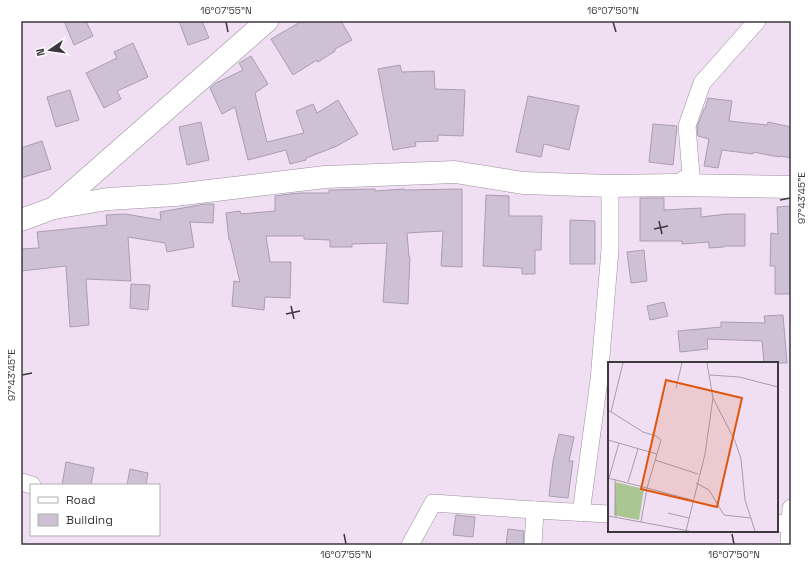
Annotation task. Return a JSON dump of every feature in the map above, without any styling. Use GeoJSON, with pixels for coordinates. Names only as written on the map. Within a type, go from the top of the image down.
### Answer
{"type":"FeatureCollection","features":[{"type":"Feature","properties":{"kind":"street"},"geometry":{"type":"LineString","coordinates":[[54,208],[267,21]]}},
{"type":"Feature","properties":{"kind":"street"},"geometry":{"type":"LineString","coordinates":[[675,185],[691,174],[687,126],[702,83],[757,21]]}},
{"type":"Feature","properties":{"kind":"street"},"geometry":{"type":"LineString","coordinates":[[21,220],[54,208],[108,199],[175,195],[324,176],[455,172],[523,183],[610,186],[675,185],[791,187]]}},
{"type":"Feature","properties":{"kind":"street"},"geometry":{"type":"LineString","coordinates":[[581,513],[599,380],[610,250],[610,186]]}},
{"type":"Feature","properties":{"kind":"street"},"geometry":{"type":"LineString","coordinates":[[410,545],[433,503],[608,514]]}},
{"type":"Feature","properties":{"kind":"street"},"geometry":{"type":"LineString","coordinates":[[533,545],[534,510]]}},
{"type":"Feature","properties":{"kind":"street"},"geometry":{"type":"LineString","coordinates":[[787,520],[789,545]]}},
{"type":"Feature","properties":{"kind":"building"},"geometry":{"type":"Polygon","coordinates":[[[64,21],[86,21],[93,36],[74,45],[64,21]]]}},
{"type":"Feature","properties":{"kind":"building"},"geometry":{"type":"Polygon","coordinates":[[[179,21],[202,21],[209,38],[188,45],[179,21]]]}},
{"type":"Feature","properties":{"kind":"building"},"geometry":{"type":"Polygon","coordinates":[[[302,21],[341,21],[352,40],[335,49],[335,51],[318,62],[317,60],[293,75],[271,39],[302,21]]]}},
{"type":"Feature","properties":{"kind":"building"},"geometry":{"type":"Polygon","coordinates":[[[133,43],[148,77],[117,91],[121,99],[104,108],[86,73],[117,58],[114,52],[133,43]]]}},
{"type":"Feature","properties":{"kind":"building"},"geometry":{"type":"Polygon","coordinates":[[[251,56],[268,84],[255,93],[267,142],[304,133],[296,111],[313,104],[317,113],[338,100],[358,134],[337,146],[306,158],[306,160],[290,164],[286,150],[248,160],[235,107],[222,114],[210,88],[216,83],[243,70],[239,63],[251,56]]]}},
{"type":"Feature","properties":{"kind":"building"},"geometry":{"type":"Polygon","coordinates":[[[400,65],[402,72],[434,71],[435,89],[465,90],[463,136],[438,135],[438,141],[415,142],[416,146],[393,150],[378,69],[400,65]]]}},
{"type":"Feature","properties":{"kind":"building"},"geometry":{"type":"Polygon","coordinates":[[[70,90],[79,120],[56,127],[47,97],[70,90]]]}},
{"type":"Feature","properties":{"kind":"building"},"geometry":{"type":"Polygon","coordinates":[[[528,96],[579,106],[569,150],[544,144],[541,157],[516,152],[528,96]]]}},
{"type":"Feature","properties":{"kind":"building"},"geometry":{"type":"Polygon","coordinates":[[[708,98],[732,101],[729,121],[767,125],[768,122],[791,127],[791,158],[753,152],[753,154],[722,150],[718,168],[704,166],[709,139],[698,136],[697,127],[708,98]]]}},
{"type":"Feature","properties":{"kind":"building"},"geometry":{"type":"Polygon","coordinates":[[[201,122],[209,160],[187,165],[179,127],[201,122]]]}},
{"type":"Feature","properties":{"kind":"building"},"geometry":{"type":"Polygon","coordinates":[[[653,124],[677,126],[673,165],[649,162],[653,124]]]}},
{"type":"Feature","properties":{"kind":"building"},"geometry":{"type":"Polygon","coordinates":[[[42,141],[51,169],[21,178],[21,148],[42,141]]]}},
{"type":"Feature","properties":{"kind":"building"},"geometry":{"type":"Polygon","coordinates":[[[375,189],[375,191],[404,189],[462,189],[462,267],[441,266],[443,231],[407,233],[410,257],[408,304],[383,302],[387,243],[352,244],[352,247],[330,247],[330,240],[304,239],[304,236],[266,236],[270,262],[291,262],[290,298],[265,297],[264,310],[232,306],[234,281],[240,282],[229,240],[226,213],[240,211],[241,214],[275,211],[275,196],[299,193],[329,193],[329,190],[375,189]]]}},
{"type":"Feature","properties":{"kind":"building"},"geometry":{"type":"Polygon","coordinates":[[[486,195],[509,196],[509,216],[542,216],[541,250],[535,250],[535,274],[522,274],[522,268],[483,266],[486,195]]]}},
{"type":"Feature","properties":{"kind":"building"},"geometry":{"type":"Polygon","coordinates":[[[640,198],[664,198],[664,210],[701,208],[701,217],[727,214],[745,214],[745,246],[709,248],[709,242],[682,244],[682,241],[640,241],[640,198]]]}},
{"type":"Feature","properties":{"kind":"building"},"geometry":{"type":"Polygon","coordinates":[[[205,204],[214,204],[213,223],[190,222],[194,247],[167,252],[165,243],[128,237],[131,281],[86,279],[89,325],[70,327],[66,266],[21,271],[21,249],[39,248],[37,232],[107,225],[106,215],[125,214],[161,220],[160,212],[205,204]]]}},
{"type":"Feature","properties":{"kind":"building"},"geometry":{"type":"Polygon","coordinates":[[[791,206],[791,294],[775,294],[775,266],[770,266],[771,233],[778,234],[777,207],[791,206]]]}},
{"type":"Feature","properties":{"kind":"building"},"geometry":{"type":"Polygon","coordinates":[[[570,220],[595,221],[595,264],[570,264],[570,220]]]}},
{"type":"Feature","properties":{"kind":"building"},"geometry":{"type":"Polygon","coordinates":[[[644,250],[647,281],[631,283],[627,252],[644,250]]]}},
{"type":"Feature","properties":{"kind":"building"},"geometry":{"type":"Polygon","coordinates":[[[131,284],[150,285],[148,310],[130,308],[131,284]]]}},
{"type":"Feature","properties":{"kind":"building"},"geometry":{"type":"Polygon","coordinates":[[[664,302],[668,316],[650,320],[647,306],[664,302]]]}},
{"type":"Feature","properties":{"kind":"building"},"geometry":{"type":"Polygon","coordinates":[[[783,315],[787,363],[764,362],[762,341],[707,339],[708,349],[680,352],[678,331],[721,327],[721,322],[765,323],[764,316],[783,315]]]}},
{"type":"Feature","properties":{"kind":"building"},"geometry":{"type":"Polygon","coordinates":[[[559,434],[574,437],[569,461],[573,461],[568,498],[549,496],[553,461],[559,434]]]}},
{"type":"Feature","properties":{"kind":"building"},"geometry":{"type":"Polygon","coordinates":[[[66,462],[94,468],[91,484],[62,484],[66,462]]]}},
{"type":"Feature","properties":{"kind":"building"},"geometry":{"type":"Polygon","coordinates":[[[130,469],[148,473],[146,484],[127,484],[130,469]]]}},
{"type":"Feature","properties":{"kind":"building"},"geometry":{"type":"Polygon","coordinates":[[[456,515],[475,517],[473,537],[453,535],[456,515]]]}},
{"type":"Feature","properties":{"kind":"building"},"geometry":{"type":"Polygon","coordinates":[[[508,529],[524,531],[523,545],[506,545],[508,529]]]}}]}
